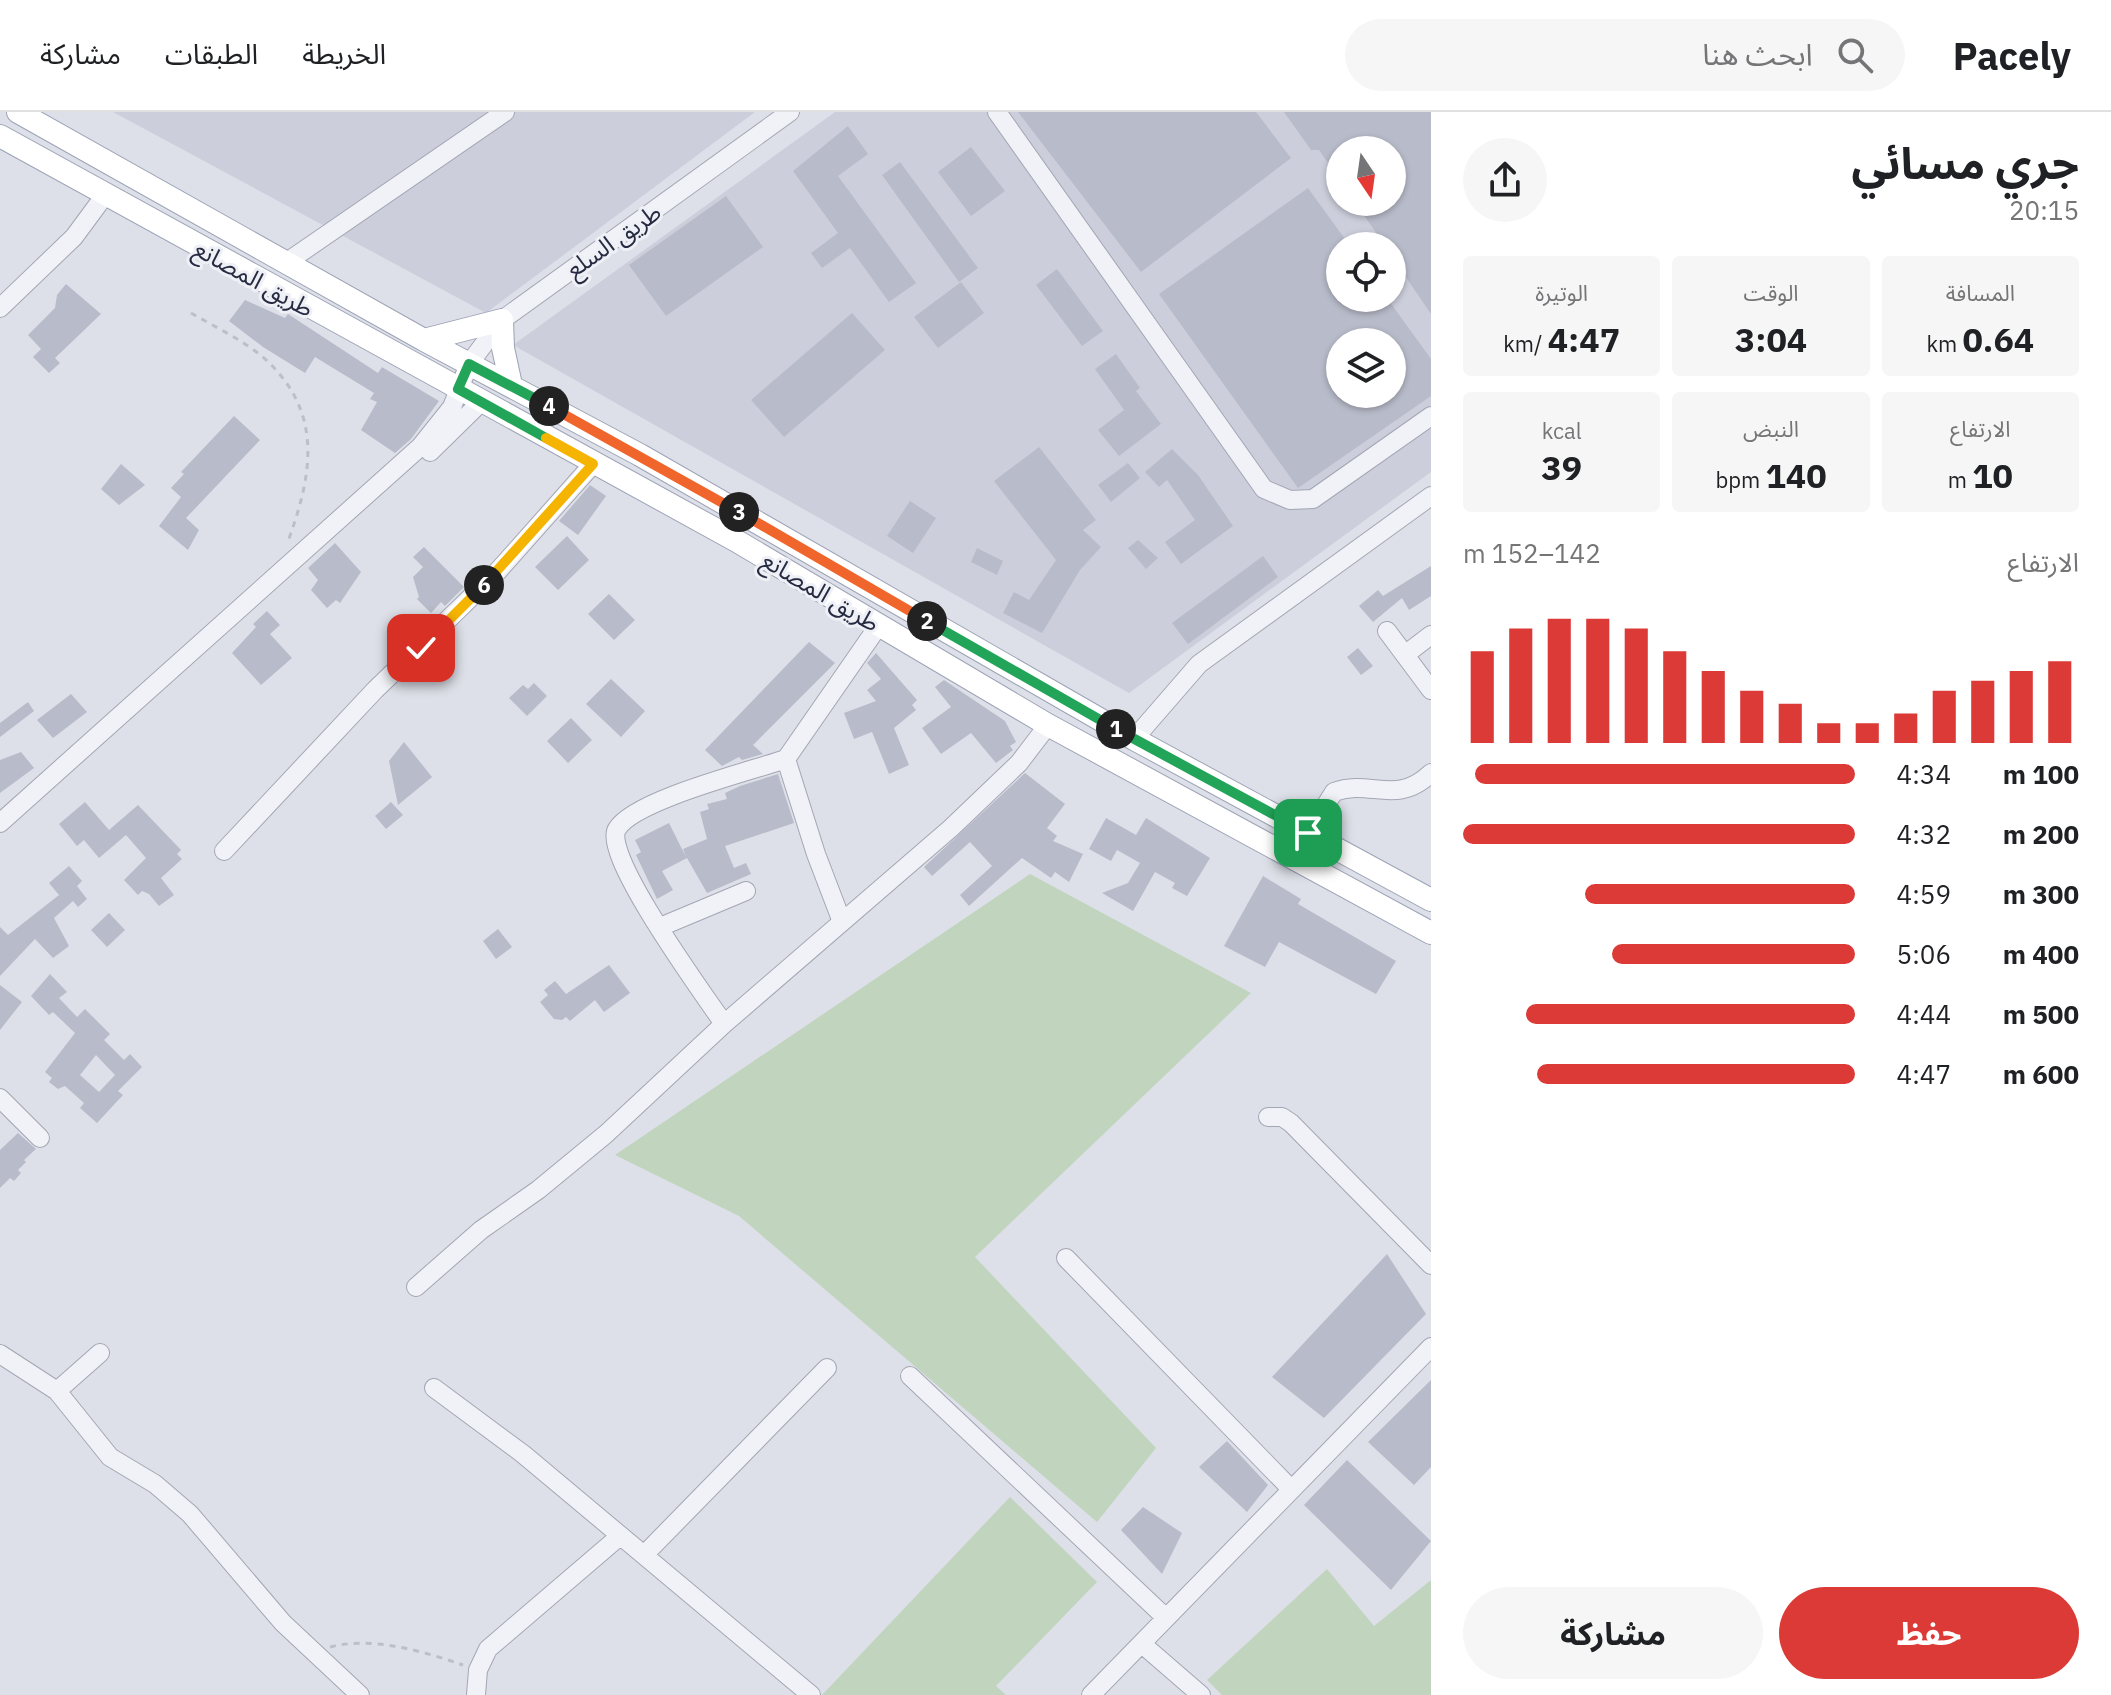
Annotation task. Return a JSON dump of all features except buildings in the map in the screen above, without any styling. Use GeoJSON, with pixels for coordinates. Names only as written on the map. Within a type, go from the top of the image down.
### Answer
{"type":"FeatureCollection","features":[{"type":"Feature","properties":{"kind":"main road","name":"طريق المصانع"},"geometry":{"type":"LineString","coordinates":[[18,112],[424,340],[640,455],[1134,739],[1431,900]]}},
{"type":"Feature","properties":{"kind":"main road","name":"طريق المصانع"},"geometry":{"type":"LineString","coordinates":[[0,136],[480,403],[735,540],[1048,725],[1431,933]]}},
{"type":"Feature","properties":{"kind":"main road"},"geometry":{"type":"LineString","coordinates":[[424,340],[502,320],[503,348],[511,385]]}},
{"type":"Feature","properties":{"kind":"street"},"geometry":{"type":"LineString","coordinates":[[287,262],[505,112]]}},
{"type":"Feature","properties":{"kind":"street","name":"طريق السلع"},"geometry":{"type":"LineString","coordinates":[[0,823],[403,464],[446,415],[469,364],[502,320],[790,112]]}},
{"type":"Feature","properties":{"kind":"street"},"geometry":{"type":"LineString","coordinates":[[997,112],[1264,489],[1290,500],[1313,499],[1431,416]]}},
{"type":"Feature","properties":{"kind":"street"},"geometry":{"type":"LineString","coordinates":[[0,308],[74,237],[105,195]]}},
{"type":"Feature","properties":{"kind":"street"},"geometry":{"type":"LineString","coordinates":[[0,839],[398,482],[480,403]]}},
{"type":"Feature","properties":{"kind":"street"},"geometry":{"type":"LineString","coordinates":[[224,851],[375,690],[498,571],[593,464]]}},
{"type":"Feature","properties":{"kind":"street"},"geometry":{"type":"LineString","coordinates":[[1134,739],[1199,664],[1431,496]]}},
{"type":"Feature","properties":{"kind":"street"},"geometry":{"type":"LineString","coordinates":[[724,1024],[660,927],[615,850],[615,832],[620,824],[662,800],[786,759],[879,625]]}},
{"type":"Feature","properties":{"kind":"street"},"geometry":{"type":"LineString","coordinates":[[1387,631],[1431,690]]}},
{"type":"Feature","properties":{"kind":"street"},"geometry":{"type":"LineString","coordinates":[[1406,654],[1431,635]]}},
{"type":"Feature","properties":{"kind":"street"},"geometry":{"type":"LineString","coordinates":[[416,1287],[481,1230],[538,1190],[606,1134],[724,1024],[998,783],[1048,725]]}},
{"type":"Feature","properties":{"kind":"street"},"geometry":{"type":"LineString","coordinates":[[786,759],[816,854],[842,922]]}},
{"type":"Feature","properties":{"kind":"street"},"geometry":{"type":"LineString","coordinates":[[1308,833],[1334,792],[1357,787],[1375,792],[1399,791],[1421,783],[1431,773]]}},
{"type":"Feature","properties":{"kind":"street"},"geometry":{"type":"LineString","coordinates":[[660,927],[746,891]]}},
{"type":"Feature","properties":{"kind":"street"},"geometry":{"type":"LineString","coordinates":[[0,1098],[40,1138]]}},
{"type":"Feature","properties":{"kind":"street"},"geometry":{"type":"LineString","coordinates":[[1268,1117],[1282,1117],[1291,1123],[1431,1265]]}},
{"type":"Feature","properties":{"kind":"street"},"geometry":{"type":"LineString","coordinates":[[1066,1258],[1290,1488]]}},
{"type":"Feature","properties":{"kind":"street"},"geometry":{"type":"LineString","coordinates":[[1091,1695],[1431,1347]]}},
{"type":"Feature","properties":{"kind":"street"},"geometry":{"type":"LineString","coordinates":[[57,1391],[100,1353]]}},
{"type":"Feature","properties":{"kind":"street"},"geometry":{"type":"LineString","coordinates":[[0,1354],[57,1391],[97,1444],[190,1514],[283,1623],[360,1695]]}},
{"type":"Feature","properties":{"kind":"street"},"geometry":{"type":"LineString","coordinates":[[644,1555],[827,1368]]}},
{"type":"Feature","properties":{"kind":"street"},"geometry":{"type":"LineString","coordinates":[[910,1376],[1165,1617]]}},
{"type":"Feature","properties":{"kind":"street"},"geometry":{"type":"LineString","coordinates":[[434,1388],[523,1454],[811,1695]]}},
{"type":"Feature","properties":{"kind":"street"},"geometry":{"type":"LineString","coordinates":[[476,1695],[478,1670],[488,1649],[620,1536]]}},
{"type":"Feature","properties":{"kind":"street"},"geometry":{"type":"LineString","coordinates":[[1142,1644],[1201,1695]]}},
{"type":"Feature","properties":{"kind":"path"},"geometry":{"type":"LineString","coordinates":[[191,313],[263,358],[282,378],[300,413],[310,450],[309,473],[285,551]]}},
{"type":"Feature","properties":{"kind":"path"},"geometry":{"type":"LineString","coordinates":[[333,1646],[371,1644],[439,1657],[478,1670]]}},
{"type":"Feature","properties":{"kind":"shaded area"},"geometry":{"type":"Polygon","coordinates":[[[113,112],[755,112],[486,313],[113,112]]]}},
{"type":"Feature","properties":{"kind":"shaded area"},"geometry":{"type":"Polygon","coordinates":[[[835,112],[1431,112],[1431,472],[1129,693],[513,345],[835,112]]]}},
{"type":"Feature","properties":{"kind":"green space"},"geometry":{"type":"Polygon","coordinates":[[[1030,874],[1251,993],[975,1257],[1156,1448],[1097,1522],[739,1216],[615,1155],[1030,874]]]}},
{"type":"Feature","properties":{"kind":"green space"},"geometry":{"type":"Polygon","coordinates":[[[1010,1497],[1097,1582],[996,1686],[1006,1695],[822,1695],[1010,1497]]]}},
{"type":"Feature","properties":{"kind":"green space"},"geometry":{"type":"Polygon","coordinates":[[[1327,1569],[1374,1626],[1431,1580],[1431,1695],[1222,1695],[1207,1680],[1327,1569]]]}},
{"type":"Feature","properties":{"kind":"route"},"geometry":{"type":"LineString","coordinates":[[421,648],[498,571],[593,464],[458,389],[469,364],[640,455],[1134,739],[1308,833]]}}]}
